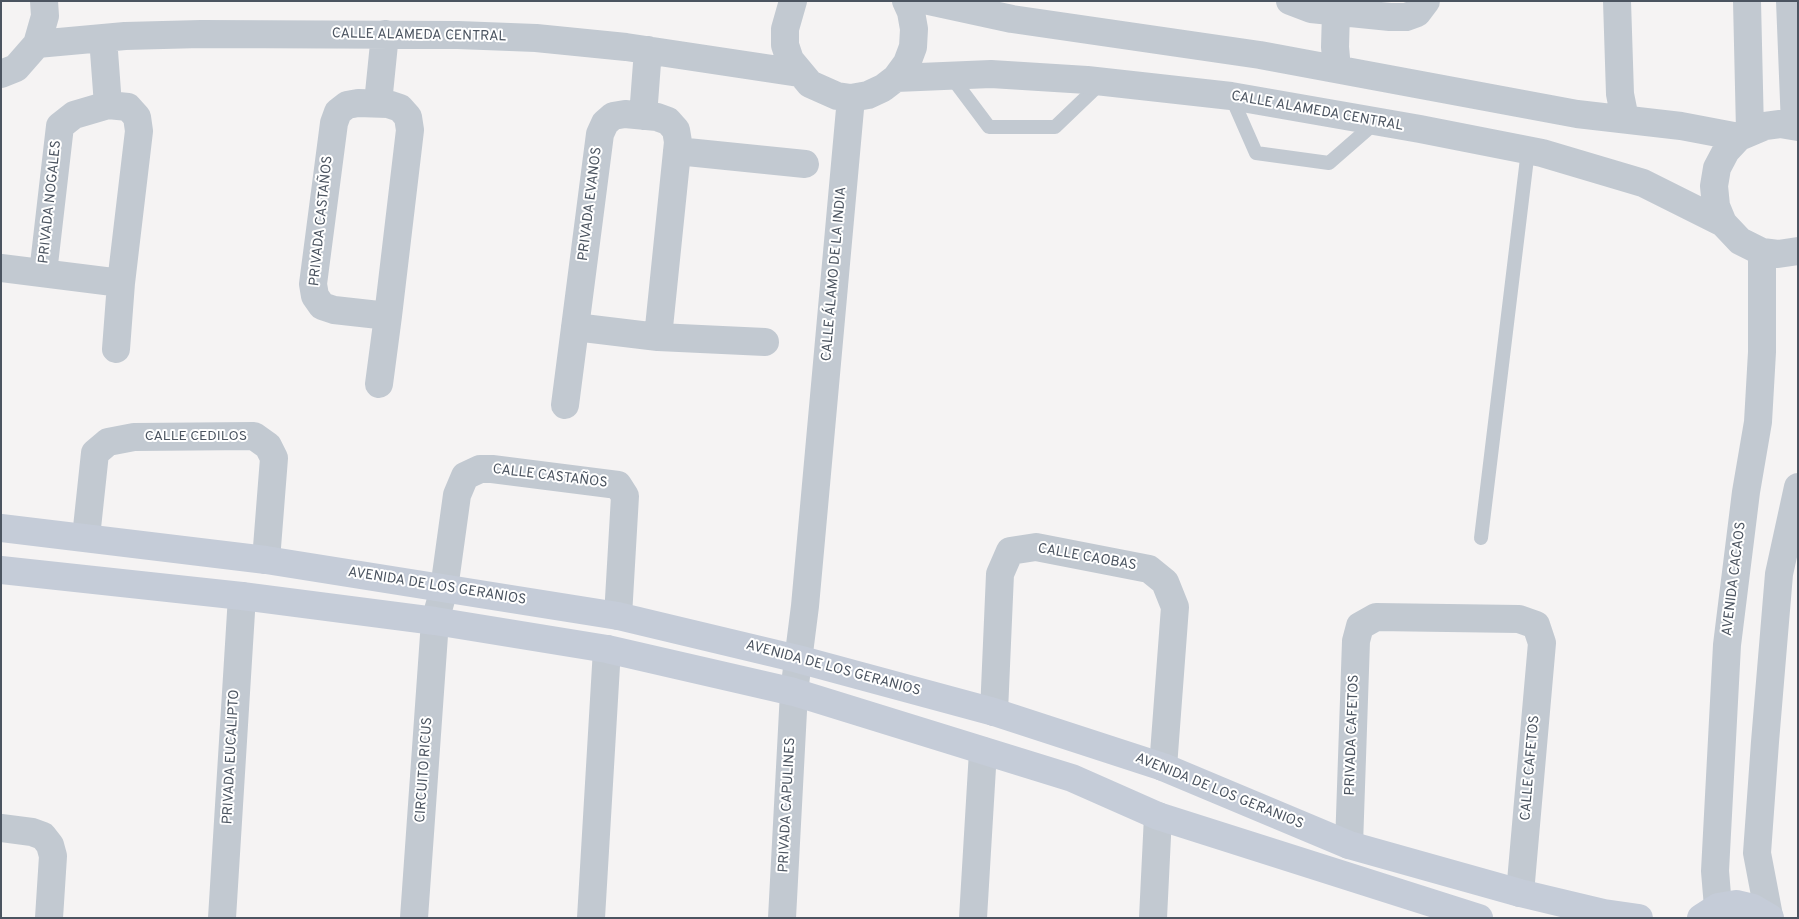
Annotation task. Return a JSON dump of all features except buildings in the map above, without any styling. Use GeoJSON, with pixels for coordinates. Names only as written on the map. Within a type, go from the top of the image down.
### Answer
{"type":"FeatureCollection","features":[{"type":"Feature","properties":{"kind":"street"},"geometry":{"type":"LineString","coordinates":[[1,74],[16,68],[37,44],[46,16],[44,1]]}},
{"type":"Feature","properties":{"kind":"street"},"geometry":{"type":"LineString","coordinates":[[793,1],[784,30],[790,60],[799,73],[822,92],[851,98],[868,95],[883,88],[896,78],[907,63],[913,47],[914,29],[906,1]]}},
{"type":"Feature","properties":{"kind":"street"},"geometry":{"type":"LineString","coordinates":[[929,1],[1012,19],[1055,13],[1577,114],[1745,134],[1780,124],[1796,127],[1790,1]]}},
{"type":"Feature","properties":{"kind":"street"},"geometry":{"type":"LineString","coordinates":[[1290,1],[1311,9],[1406,16],[1417,13],[1426,1]]}},
{"type":"Feature","properties":{"kind":"street"},"geometry":{"type":"LineString","coordinates":[[1617,1],[1620,94],[1625,119]]}},
{"type":"Feature","properties":{"kind":"street"},"geometry":{"type":"LineString","coordinates":[[1747,1],[1745,134],[1726,151],[1717,168],[1714,186],[1716,206],[1723,223],[1740,241],[1762,252],[1778,254],[1798,251]]}},
{"type":"Feature","properties":{"kind":"street"},"geometry":{"type":"LineString","coordinates":[[1336,12],[1335,47],[1337,69]]}},
{"type":"Feature","properties":{"kind":"street","name":"CALLE ALAMEDA CENTRAL"},"geometry":{"type":"LineString","coordinates":[[37,44],[103,38],[201,34],[385,34],[536,38],[648,50],[799,73]]}},
{"type":"Feature","properties":{"kind":"street"},"geometry":{"type":"LineString","coordinates":[[378,103],[385,34]]}},
{"type":"Feature","properties":{"kind":"street"},"geometry":{"type":"LineString","coordinates":[[103,38],[108,105],[128,107],[137,117],[139,131],[121,283],[116,349]]}},
{"type":"Feature","properties":{"kind":"street"},"geometry":{"type":"LineString","coordinates":[[643,116],[648,50]]}},
{"type":"Feature","properties":{"kind":"street","name":"CALLE ALAMEDA CENTRAL"},"geometry":{"type":"LineString","coordinates":[[896,78],[990,74],[1103,81],[1231,96],[1528,150],[1643,183],[1723,223]]}},
{"type":"Feature","properties":{"kind":"street","name":"CALLE ÁLAMO DE LA INDIA"},"geometry":{"type":"LineString","coordinates":[[798,659],[851,98]]}},
{"type":"Feature","properties":{"kind":"street","name":"PRIVADA CASTAÑOS"},"geometry":{"type":"LineString","coordinates":[[379,384],[388,316],[410,130],[408,117],[400,108],[378,103],[347,105],[338,112],[334,123],[313,284],[315,296],[322,306],[334,310],[388,316]]}},
{"type":"Feature","properties":{"kind":"street","name":"PRIVADA NOGALES"},"geometry":{"type":"LineString","coordinates":[[44,273],[60,126],[74,115],[108,105]]}},
{"type":"Feature","properties":{"kind":"street","name":"PRIVADA EVANOS"},"geometry":{"type":"LineString","coordinates":[[565,405],[600,134],[604,124],[613,116],[625,114],[668,121],[676,130],[677,151],[658,337]]}},
{"type":"Feature","properties":{"kind":"street"},"geometry":{"type":"LineString","coordinates":[[677,151],[805,164]]}},
{"type":"Feature","properties":{"kind":"street","name":"AVENIDA CACAOS"},"geometry":{"type":"LineString","coordinates":[[1710,912],[1715,871],[1727,645],[1746,492],[1758,422],[1762,352],[1762,252]]}},
{"type":"Feature","properties":{"kind":"street","name":"PRIVADA NOGALES"},"geometry":{"type":"LineString","coordinates":[[1,268],[121,283]]}},
{"type":"Feature","properties":{"kind":"street"},"geometry":{"type":"LineString","coordinates":[[575,326],[658,337],[765,342]]}},
{"type":"Feature","properties":{"kind":"street","name":"CALLE CEDILOS"},"geometry":{"type":"LineString","coordinates":[[86,537],[95,453],[108,442],[134,437],[254,436],[268,446],[274,458],[266,560]]}},
{"type":"Feature","properties":{"kind":"street","name":"CALLE CASTAÑOS"},"geometry":{"type":"LineString","coordinates":[[444,589],[457,495],[465,476],[480,469],[492,469],[590,480],[618,485],[625,496],[618,616]]}},
{"type":"Feature","properties":{"kind":"street"},"geometry":{"type":"LineString","coordinates":[[1770,917],[1757,852],[1779,574],[1798,487]]}},
{"type":"Feature","properties":{"kind":"street","name":"AVENIDA DE LOS GERANIOS"},"geometry":{"type":"LineString","coordinates":[[1,528],[266,560],[618,616],[798,659],[994,712],[1163,767],[1349,845],[1520,892],[1604,913],[1639,918]]}},
{"type":"Feature","properties":{"kind":"street","name":"CALLE CAOBAS"},"geometry":{"type":"LineString","coordinates":[[994,712],[1000,574],[1010,551],[1036,547],[1149,569],[1165,582],[1175,607],[1163,767]]}},
{"type":"Feature","properties":{"kind":"street"},"geometry":{"type":"LineString","coordinates":[[1738,568],[1779,574]]}},
{"type":"Feature","properties":{"kind":"street"},"geometry":{"type":"LineString","coordinates":[[1,570],[242,596],[435,622],[606,649],[794,692],[1072,778],[1158,816],[1479,918]]}},
{"type":"Feature","properties":{"kind":"street","name":"CIRCUITO RICUS"},"geometry":{"type":"LineString","coordinates":[[414,918],[435,622],[444,589]]}},
{"type":"Feature","properties":{"kind":"street","name":"PRIVADA EUCALIPTO"},"geometry":{"type":"LineString","coordinates":[[222,918],[242,596]]}},
{"type":"Feature","properties":{"kind":"street","name":"CALLE CAFETOS"},"geometry":{"type":"LineString","coordinates":[[1360,626],[1376,617],[1519,619],[1536,625],[1542,643],[1520,892]]}},
{"type":"Feature","properties":{"kind":"street","name":"PRIVADA CAFETOS"},"geometry":{"type":"LineString","coordinates":[[1349,845],[1356,641],[1360,626]]}},
{"type":"Feature","properties":{"kind":"street"},"geometry":{"type":"LineString","coordinates":[[591,918],[606,649]]}},
{"type":"Feature","properties":{"kind":"street"},"geometry":{"type":"LineString","coordinates":[[794,692],[798,659]]}},
{"type":"Feature","properties":{"kind":"street","name":"PRIVADA CAPULINES"},"geometry":{"type":"LineString","coordinates":[[782,918],[794,692]]}},
{"type":"Feature","properties":{"kind":"street"},"geometry":{"type":"LineString","coordinates":[[973,918],[983,751]]}},
{"type":"Feature","properties":{"kind":"street"},"geometry":{"type":"LineString","coordinates":[[1153,918],[1158,816]]}},
{"type":"Feature","properties":{"kind":"street"},"geometry":{"type":"LineString","coordinates":[[1,828],[32,832],[43,836],[50,845],[53,856],[49,918]]}},
{"type":"Feature","properties":{"kind":"street"},"geometry":{"type":"LineString","coordinates":[[1710,912],[1736,904],[1753,908],[1770,917]]}},
{"type":"Feature","properties":{"kind":"lane"},"geometry":{"type":"LineString","coordinates":[[950,75],[989,127],[1055,127],[1103,81]]}},
{"type":"Feature","properties":{"kind":"lane"},"geometry":{"type":"LineString","coordinates":[[1231,96],[1256,152],[1329,163],[1376,122]]}},
{"type":"Feature","properties":{"kind":"lane"},"geometry":{"type":"LineString","coordinates":[[1481,538],[1528,150]]}}]}
